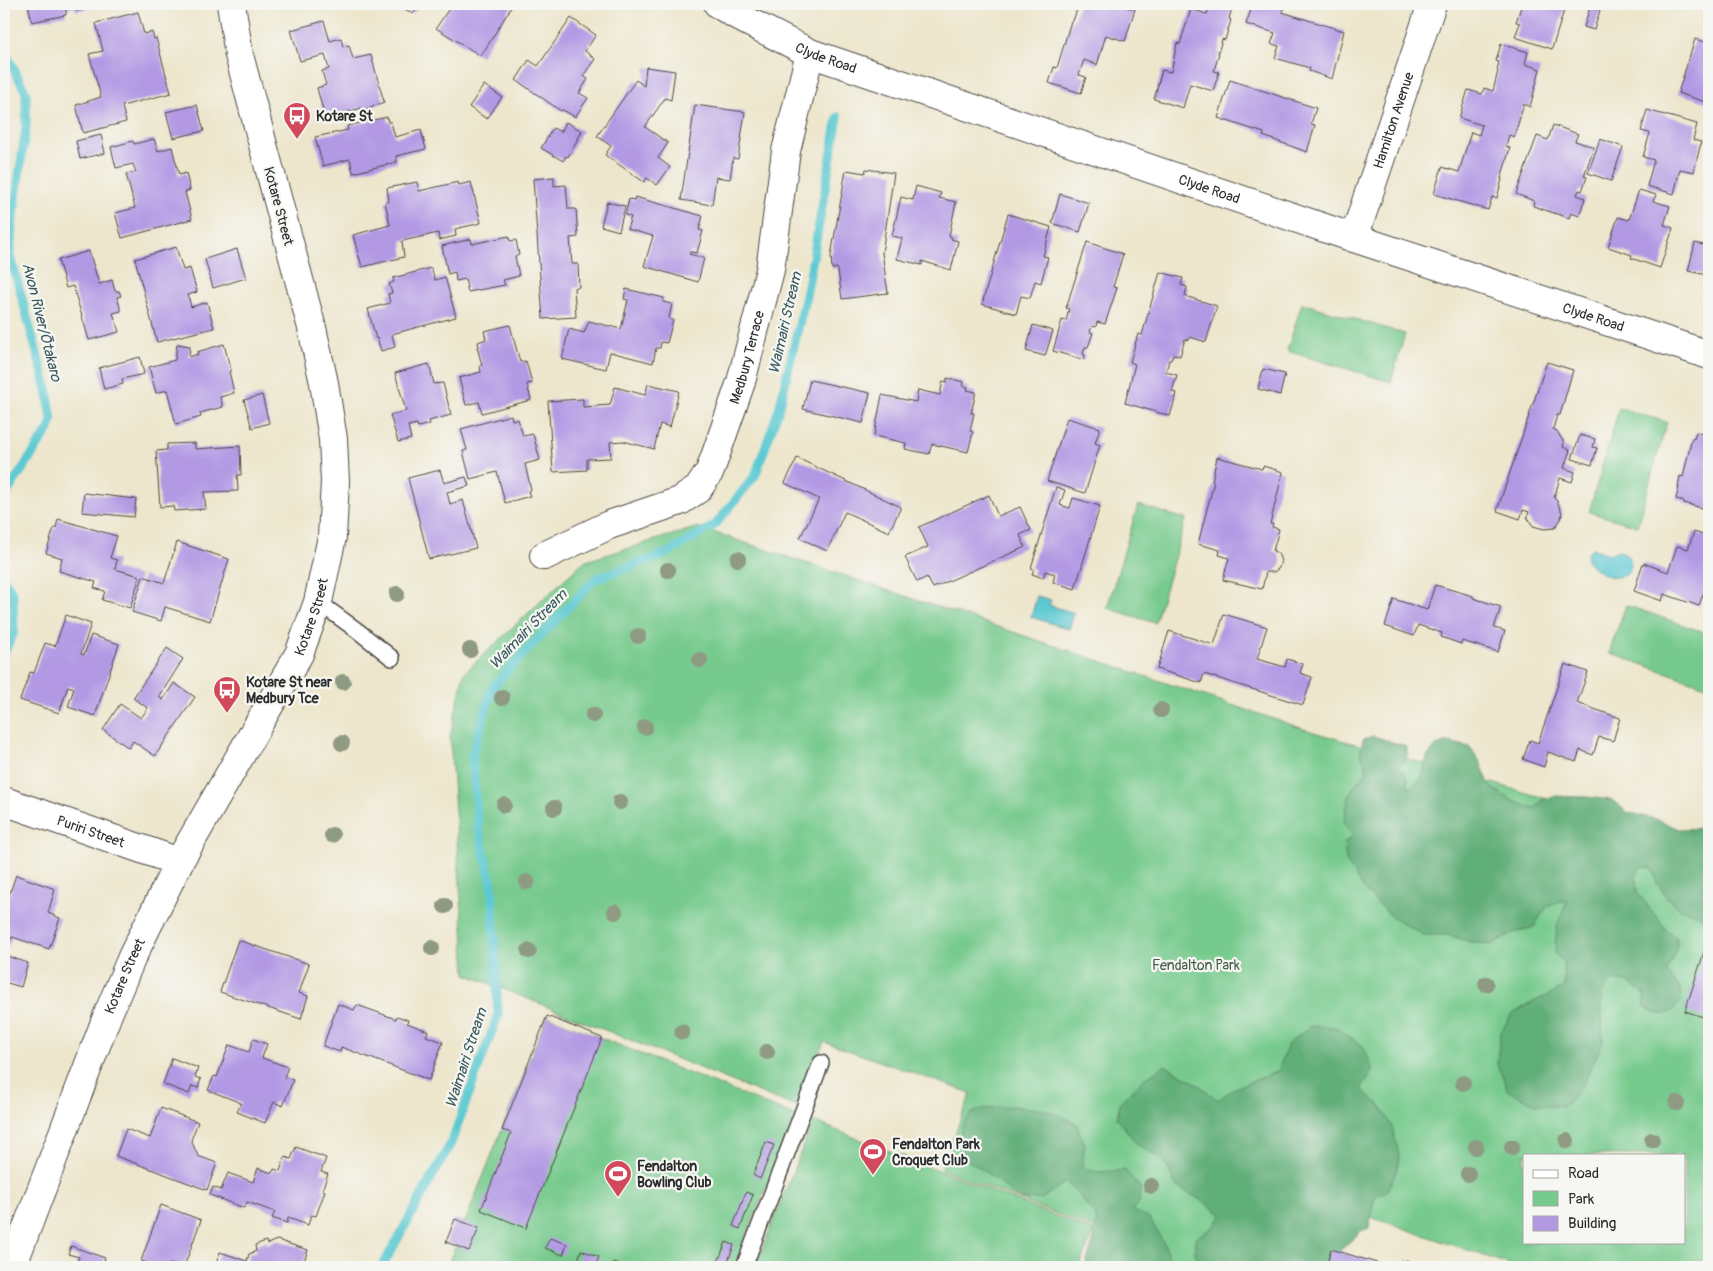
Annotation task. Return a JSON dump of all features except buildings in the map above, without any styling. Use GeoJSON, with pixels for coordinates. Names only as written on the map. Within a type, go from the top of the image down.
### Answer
{"type":"FeatureCollection","features":[{"type":"Feature","properties":{"kind":"street","name":"Kotare Street"},"geometry":{"type":"LineString","coordinates":[[12,1267],[108,1014],[132,957],[179,862],[299,654],[318,602],[332,537],[335,482],[333,440],[324,383],[312,328],[239,55],[231,4]]}},
{"type":"Feature","properties":{"kind":"street","name":"Clyde Road"},"geometry":{"type":"LineString","coordinates":[[718,4],[810,53],[1354,238],[1709,355]]}},
{"type":"Feature","properties":{"kind":"street","name":"Hamilton Avenue"},"geometry":{"type":"LineString","coordinates":[[1354,238],[1432,4]]}},
{"type":"Feature","properties":{"kind":"street","name":"Medbury Terrace"},"geometry":{"type":"LineString","coordinates":[[544,556],[609,525],[680,501],[698,489],[710,471],[741,382],[770,270],[786,152],[810,53]]}},
{"type":"Feature","properties":{"kind":"street","name":"Puriri Street"},"geometry":{"type":"LineString","coordinates":[[4,801],[179,862]]}},
{"type":"Feature","properties":{"kind":"lane"},"geometry":{"type":"LineString","coordinates":[[318,602],[392,658]]}},
{"type":"Feature","properties":{"kind":"lane"},"geometry":{"type":"LineString","coordinates":[[744,1267],[821,1063]]}},
{"type":"Feature","properties":{"kind":"green space"},"geometry":{"type":"Polygon","coordinates":[[[1302,303],[1405,334],[1391,382],[1287,351],[1302,303]]]}},
{"type":"Feature","properties":{"kind":"green space"},"geometry":{"type":"Polygon","coordinates":[[[1619,408],[1667,422],[1637,526],[1589,512],[1619,408]]]}},
{"type":"Feature","properties":{"kind":"green space"},"geometry":{"type":"Polygon","coordinates":[[[1138,505],[1186,519],[1155,623],[1107,608],[1138,505]]]}},
{"type":"Feature","properties":{"kind":"green space","name":"Fendalton Park"},"geometry":{"type":"Polygon","coordinates":[[[698,527],[1310,731],[1709,845],[1709,1267],[1517,1267],[1312,1197],[1286,1267],[1193,1267],[941,1169],[971,1093],[824,1042],[796,1107],[466,974],[450,737],[464,673],[583,562],[698,527]]]}},
{"type":"Feature","properties":{"kind":"green space"},"geometry":{"type":"Polygon","coordinates":[[[1626,605],[1709,634],[1709,687],[1609,653],[1626,605]]]}},
{"type":"Feature","properties":{"kind":"green space"},"geometry":{"type":"Polygon","coordinates":[[[1373,736],[1405,746],[1408,754],[1399,767],[1408,779],[1409,789],[1422,777],[1427,757],[1436,746],[1449,742],[1470,747],[1480,761],[1490,786],[1511,800],[1535,809],[1541,801],[1553,796],[1587,797],[1612,800],[1627,812],[1659,820],[1679,829],[1709,828],[1709,924],[1698,915],[1680,909],[1668,899],[1657,883],[1652,868],[1641,867],[1636,876],[1637,892],[1666,929],[1677,938],[1677,946],[1667,972],[1681,990],[1681,1002],[1668,1013],[1656,1013],[1645,1007],[1644,993],[1628,982],[1612,981],[1601,994],[1603,1042],[1583,1085],[1564,1107],[1535,1104],[1508,1091],[1497,1064],[1500,1033],[1512,1014],[1564,988],[1563,961],[1555,954],[1555,946],[1559,921],[1568,901],[1561,901],[1547,908],[1534,927],[1513,933],[1492,945],[1470,942],[1448,935],[1424,935],[1392,917],[1366,892],[1346,861],[1344,843],[1353,835],[1344,822],[1348,798],[1366,770],[1360,754],[1363,739],[1373,736]]]}},
{"type":"Feature","properties":{"kind":"green space","name":"Fendalton Bowling Club"},"geometry":{"type":"Polygon","coordinates":[[[547,1016],[795,1116],[734,1267],[447,1267],[547,1016]]]}},
{"type":"Feature","properties":{"kind":"green space"},"geometry":{"type":"Polygon","coordinates":[[[1310,1026],[1336,1027],[1363,1046],[1373,1070],[1361,1089],[1381,1106],[1392,1126],[1399,1156],[1397,1171],[1386,1192],[1375,1196],[1369,1228],[1361,1231],[1322,1267],[1204,1267],[1195,1254],[1196,1237],[1212,1228],[1222,1215],[1201,1200],[1177,1187],[1164,1161],[1137,1144],[1117,1118],[1120,1102],[1145,1078],[1165,1065],[1196,1083],[1218,1100],[1235,1088],[1278,1071],[1288,1044],[1310,1026]]]}},
{"type":"Feature","properties":{"kind":"green space"},"geometry":{"type":"Polygon","coordinates":[[[1013,1106],[1046,1110],[1076,1123],[1085,1145],[1082,1168],[1098,1172],[1125,1170],[1141,1188],[1139,1204],[1132,1210],[1149,1218],[1165,1245],[1171,1267],[1085,1267],[1093,1242],[1097,1219],[1080,1196],[1066,1182],[1041,1199],[1021,1200],[986,1172],[963,1158],[960,1146],[961,1129],[971,1114],[985,1109],[1013,1106]]]}},
{"type":"Feature","properties":{"kind":"green space","name":"Fendalton Park Croquet Club"},"geometry":{"type":"Polygon","coordinates":[[[813,1121],[1094,1231],[1079,1267],[755,1267],[813,1121]]]}},
{"type":"Feature","properties":{"kind":"water"},"geometry":{"type":"Polygon","coordinates":[[[1592,548],[1609,554],[1619,550],[1627,556],[1631,563],[1630,569],[1626,574],[1618,577],[1609,576],[1598,571],[1587,560],[1587,554],[1592,548]]]}},
{"type":"Feature","properties":{"kind":"water"},"geometry":{"type":"Polygon","coordinates":[[[1037,596],[1051,600],[1049,605],[1074,613],[1069,629],[1031,617],[1037,596]]]}},
{"type":"Feature","properties":{"kind":"waterway","name":"Avon River/Ōtakaro"},"geometry":{"type":"LineString","coordinates":[[4,55],[9,59],[26,93],[26,126],[12,226],[10,255],[47,389],[52,419],[49,429],[4,497]]}},
{"type":"Feature","properties":{"kind":"waterway","name":"Waimairi Stream"},"geometry":{"type":"LineString","coordinates":[[382,1267],[451,1143],[498,1015],[492,885],[478,827],[472,755],[493,686],[595,579],[668,553],[715,525],[755,476],[779,409],[807,291],[838,117]]}},
{"type":"Feature","properties":{"kind":"waterway","name":"Avon River/Ōtakaro"},"geometry":{"type":"LineString","coordinates":[[4,579],[13,594],[14,632],[4,653]]}},
{"type":"Feature","properties":{"kind":"place","name":"Kotare St"},"geometry":{"type":"Point","coordinates":[297,140]}},
{"type":"Feature","properties":{"kind":"place","name":"Kotare St near Medbury Tce"},"geometry":{"type":"Point","coordinates":[227,714]}},
{"type":"Feature","properties":{"kind":"place","name":"Fendalton Park Croquet Club"},"geometry":{"type":"Point","coordinates":[873,1176]}},
{"type":"Feature","properties":{"kind":"place","name":"Fendalton Bowling Club"},"geometry":{"type":"Point","coordinates":[618,1198]}}]}
